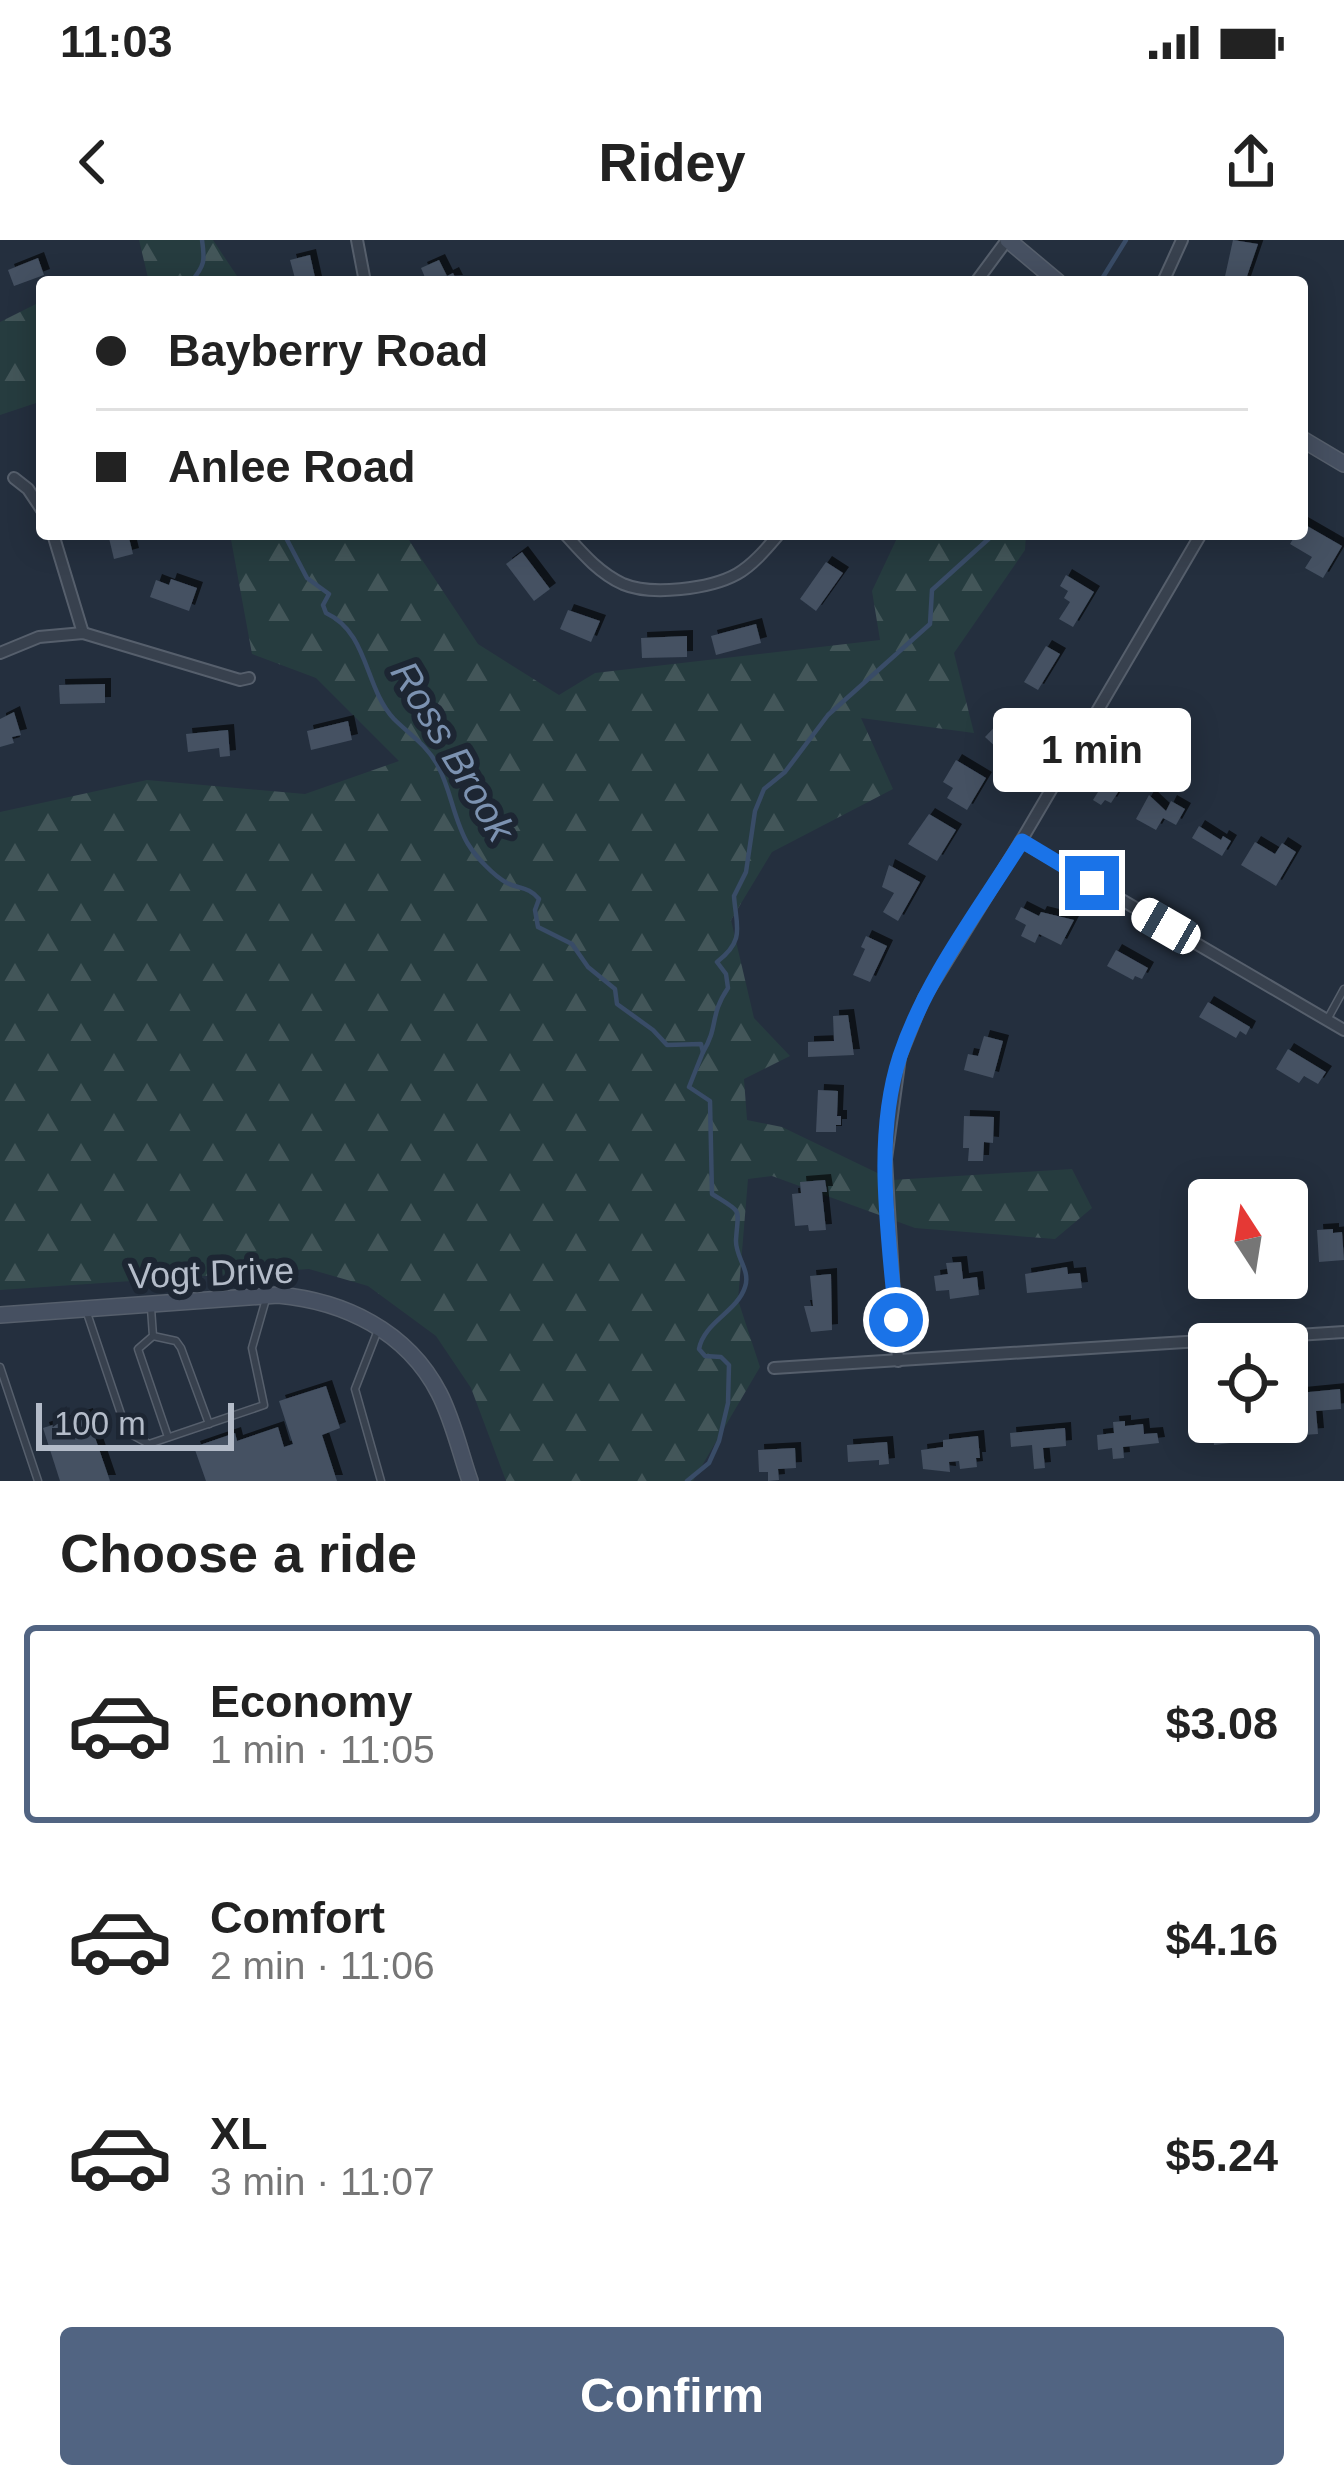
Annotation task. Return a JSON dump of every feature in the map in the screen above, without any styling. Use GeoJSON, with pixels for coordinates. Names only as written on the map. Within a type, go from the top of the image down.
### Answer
{"type":"FeatureCollection","features":[{"type":"Feature","properties":{"kind":"street"},"geometry":{"type":"LineString","coordinates":[[357,240],[363,276]]}},
{"type":"Feature","properties":{"kind":"street"},"geometry":{"type":"LineString","coordinates":[[980,276],[1007,240],[1051,276]]}},
{"type":"Feature","properties":{"kind":"street"},"geometry":{"type":"LineString","coordinates":[[1166,276],[1182,240]]}},
{"type":"Feature","properties":{"kind":"street"},"geometry":{"type":"LineString","coordinates":[[1308,443],[1344,464]]}},
{"type":"Feature","properties":{"kind":"street"},"geometry":{"type":"LineString","coordinates":[[14,478],[36,501]]}},
{"type":"Feature","properties":{"kind":"street"},"geometry":{"type":"LineString","coordinates":[[55,540],[83,633]]}},
{"type":"Feature","properties":{"kind":"street"},"geometry":{"type":"LineString","coordinates":[[570,540],[590,563],[621,583],[656,588],[695,585],[736,574],[772,540]]}},
{"type":"Feature","properties":{"kind":"street"},"geometry":{"type":"LineString","coordinates":[[898,1361],[886,1159],[900,1057],[924,998],[1022,841],[1198,540]]}},
{"type":"Feature","properties":{"kind":"street"},"geometry":{"type":"LineString","coordinates":[[0,653],[39,637],[83,633],[249,679]]}},
{"type":"Feature","properties":{"kind":"street"},"geometry":{"type":"LineString","coordinates":[[1022,841],[1344,1030]]}},
{"type":"Feature","properties":{"kind":"street","name":"Vogt Drive"},"geometry":{"type":"LineString","coordinates":[[0,1315],[267,1296],[309,1298],[349,1310],[379,1327],[418,1361],[438,1391],[470,1481]]}},
{"type":"Feature","properties":{"kind":"street"},"geometry":{"type":"LineString","coordinates":[[774,1368],[1344,1332]]}},
{"type":"Feature","properties":{"kind":"lane"},"geometry":{"type":"LineString","coordinates":[[1327,1020],[1344,989]]}},
{"type":"Feature","properties":{"kind":"lane"},"geometry":{"type":"LineString","coordinates":[[86,1309],[127,1432],[148,1444],[264,1406],[251,1348],[267,1296]]}},
{"type":"Feature","properties":{"kind":"lane"},"geometry":{"type":"LineString","coordinates":[[151,1304],[154,1336]]}},
{"type":"Feature","properties":{"kind":"lane"},"geometry":{"type":"LineString","coordinates":[[379,1327],[355,1389],[381,1481]]}},
{"type":"Feature","properties":{"kind":"lane"},"geometry":{"type":"LineString","coordinates":[[168,1437],[138,1349],[154,1336],[165,1336],[181,1348],[209,1424]]}},
{"type":"Feature","properties":{"kind":"lane"},"geometry":{"type":"LineString","coordinates":[[0,1367],[38,1481]]}},
{"type":"Feature","properties":{"kind":"green space"},"geometry":{"type":"Polygon","coordinates":[[[139,240],[213,240],[237,276],[148,276],[139,240]]]}},
{"type":"Feature","properties":{"kind":"green space"},"geometry":{"type":"Polygon","coordinates":[[[36,304],[36,403],[0,415],[0,322],[36,304]]]}},
{"type":"Feature","properties":{"kind":"green space"},"geometry":{"type":"Polygon","coordinates":[[[231,540],[409,540],[478,644],[559,695],[595,673],[880,640],[872,591],[896,540],[1026,540],[1025,550],[954,653],[974,733],[861,718],[893,789],[772,852],[731,920],[754,1018],[790,1056],[744,1079],[747,1120],[782,1127],[892,1180],[1072,1169],[1092,1208],[1055,1239],[915,1228],[772,1176],[748,1179],[738,1300],[760,1367],[693,1481],[506,1481],[471,1388],[436,1336],[368,1286],[309,1269],[0,1290],[0,812],[147,780],[305,794],[399,761],[316,678],[252,654],[231,540]]]}},
{"type":"Feature","properties":{"kind":"building"},"geometry":{"type":"Polygon","coordinates":[[[1233,240],[1258,244],[1247,276],[1225,276],[1233,240]]]}},
{"type":"Feature","properties":{"kind":"building"},"geometry":{"type":"Polygon","coordinates":[[[310,255],[315,276],[294,276],[290,260],[310,255]]]}},
{"type":"Feature","properties":{"kind":"building"},"geometry":{"type":"Polygon","coordinates":[[[38,258],[44,275],[14,286],[8,270],[38,258]]]}},
{"type":"Feature","properties":{"kind":"building"},"geometry":{"type":"Polygon","coordinates":[[[439,260],[447,276],[424,276],[421,268],[439,260]]]}},
{"type":"Feature","properties":{"kind":"building"},"geometry":{"type":"Polygon","coordinates":[[[1308,526],[1342,546],[1323,578],[1305,568],[1312,557],[1290,544],[1308,540],[1308,526]]]}},
{"type":"Feature","properties":{"kind":"building"},"geometry":{"type":"Polygon","coordinates":[[[109,540],[130,540],[133,554],[114,559],[109,540]]]}},
{"type":"Feature","properties":{"kind":"building"},"geometry":{"type":"Polygon","coordinates":[[[522,552],[550,589],[534,601],[506,564],[522,552]]]}},
{"type":"Feature","properties":{"kind":"building"},"geometry":{"type":"Polygon","coordinates":[[[826,562],[843,573],[816,611],[800,599],[826,562]]]}},
{"type":"Feature","properties":{"kind":"building"},"geometry":{"type":"Polygon","coordinates":[[[1066,575],[1094,592],[1073,627],[1059,619],[1070,602],[1064,598],[1068,591],[1060,586],[1066,575]]]}},
{"type":"Feature","properties":{"kind":"building"},"geometry":{"type":"Polygon","coordinates":[[[171,579],[197,588],[189,611],[150,597],[156,580],[169,585],[171,579]]]}},
{"type":"Feature","properties":{"kind":"building"},"geometry":{"type":"Polygon","coordinates":[[[568,610],[600,621],[591,642],[560,629],[568,610]]]}},
{"type":"Feature","properties":{"kind":"building"},"geometry":{"type":"Polygon","coordinates":[[[756,624],[761,643],[716,655],[711,636],[756,624]]]}},
{"type":"Feature","properties":{"kind":"building"},"geometry":{"type":"Polygon","coordinates":[[[687,636],[687,657],[642,658],[641,638],[687,636]]]}},
{"type":"Feature","properties":{"kind":"building"},"geometry":{"type":"Polygon","coordinates":[[[1046,646],[1060,654],[1038,690],[1024,682],[1046,646]]]}},
{"type":"Feature","properties":{"kind":"building"},"geometry":{"type":"Polygon","coordinates":[[[105,684],[105,703],[60,704],[59,685],[105,684]]]}},
{"type":"Feature","properties":{"kind":"building"},"geometry":{"type":"Polygon","coordinates":[[[14,712],[21,735],[0,747],[0,719],[14,712]]]}},
{"type":"Feature","properties":{"kind":"building"},"geometry":{"type":"Polygon","coordinates":[[[1007,714],[1020,726],[998,749],[985,737],[1007,714]]]}},
{"type":"Feature","properties":{"kind":"building"},"geometry":{"type":"Polygon","coordinates":[[[348,721],[352,740],[311,750],[307,731],[348,721]]]}},
{"type":"Feature","properties":{"kind":"building"},"geometry":{"type":"Polygon","coordinates":[[[228,730],[230,756],[220,757],[219,748],[188,752],[186,734],[228,730]]]}},
{"type":"Feature","properties":{"kind":"building"},"geometry":{"type":"Polygon","coordinates":[[[956,760],[986,778],[967,810],[947,798],[953,788],[943,782],[956,760]]]}},
{"type":"Feature","properties":{"kind":"building"},"geometry":{"type":"Polygon","coordinates":[[[1126,760],[1135,766],[1111,803],[1105,800],[1101,805],[1093,800],[1113,768],[1119,771],[1126,760]]]}},
{"type":"Feature","properties":{"kind":"building"},"geometry":{"type":"Polygon","coordinates":[[[1149,795],[1166,811],[1171,801],[1185,809],[1176,825],[1163,818],[1156,830],[1136,819],[1149,795]]]}},
{"type":"Feature","properties":{"kind":"building"},"geometry":{"type":"Polygon","coordinates":[[[929,814],[956,830],[937,861],[908,844],[929,814]]]}},
{"type":"Feature","properties":{"kind":"building"},"geometry":{"type":"Polygon","coordinates":[[[1199,826],[1231,841],[1222,856],[1192,838],[1199,826]]]}},
{"type":"Feature","properties":{"kind":"building"},"geometry":{"type":"Polygon","coordinates":[[[1255,842],[1275,854],[1282,843],[1296,852],[1276,886],[1241,865],[1255,842]]]}},
{"type":"Feature","properties":{"kind":"building"},"geometry":{"type":"Polygon","coordinates":[[[889,865],[920,882],[898,921],[883,912],[894,893],[882,887],[889,865]]]}},
{"type":"Feature","properties":{"kind":"building"},"geometry":{"type":"Polygon","coordinates":[[[1021,907],[1039,916],[1041,912],[1074,920],[1061,945],[1039,934],[1035,943],[1021,936],[1026,925],[1015,919],[1021,907]]]}},
{"type":"Feature","properties":{"kind":"building"},"geometry":{"type":"Polygon","coordinates":[[[866,936],[887,946],[870,982],[853,975],[866,936]]]}},
{"type":"Feature","properties":{"kind":"building"},"geometry":{"type":"Polygon","coordinates":[[[1116,950],[1148,968],[1142,979],[1135,976],[1133,980],[1107,966],[1116,950]]]}},
{"type":"Feature","properties":{"kind":"building"},"geometry":{"type":"Polygon","coordinates":[[[1208,1002],[1250,1027],[1246,1035],[1240,1031],[1236,1038],[1199,1017],[1208,1002]]]}},
{"type":"Feature","properties":{"kind":"building"},"geometry":{"type":"Polygon","coordinates":[[[848,1015],[854,1055],[808,1057],[808,1042],[834,1041],[833,1016],[848,1015]]]}},
{"type":"Feature","properties":{"kind":"building"},"geometry":{"type":"Polygon","coordinates":[[[984,1036],[1003,1041],[993,1078],[964,1070],[968,1054],[978,1056],[984,1036]]]}},
{"type":"Feature","properties":{"kind":"building"},"geometry":{"type":"Polygon","coordinates":[[[1288,1049],[1326,1072],[1318,1084],[1304,1076],[1299,1083],[1276,1069],[1288,1049]]]}},
{"type":"Feature","properties":{"kind":"building"},"geometry":{"type":"Polygon","coordinates":[[[818,1090],[838,1091],[841,1125],[836,1125],[836,1132],[816,1132],[818,1090]]]}},
{"type":"Feature","properties":{"kind":"building"},"geometry":{"type":"Polygon","coordinates":[[[964,1116],[994,1117],[993,1143],[984,1142],[983,1161],[968,1161],[969,1148],[963,1148],[964,1116]]]}},
{"type":"Feature","properties":{"kind":"building"},"geometry":{"type":"Polygon","coordinates":[[[825,1180],[826,1230],[795,1226],[792,1194],[801,1193],[800,1182],[825,1180]]]}},
{"type":"Feature","properties":{"kind":"building"},"geometry":{"type":"Polygon","coordinates":[[[1333,1229],[1333,1233],[1342,1232],[1344,1260],[1319,1262],[1317,1230],[1333,1229]]]}},
{"type":"Feature","properties":{"kind":"building"},"geometry":{"type":"Polygon","coordinates":[[[961,1262],[963,1279],[977,1277],[979,1295],[950,1299],[949,1290],[936,1291],[934,1276],[948,1274],[946,1263],[961,1262]]]}},
{"type":"Feature","properties":{"kind":"building"},"geometry":{"type":"Polygon","coordinates":[[[1067,1267],[1068,1274],[1080,1273],[1082,1288],[1027,1293],[1025,1274],[1067,1267]]]}},
{"type":"Feature","properties":{"kind":"building"},"geometry":{"type":"Polygon","coordinates":[[[831,1274],[832,1330],[811,1332],[804,1306],[813,1306],[810,1276],[831,1274]]]}},
{"type":"Feature","properties":{"kind":"building"},"geometry":{"type":"Polygon","coordinates":[[[326,1386],[340,1428],[322,1435],[337,1481],[206,1481],[194,1447],[235,1433],[237,1441],[278,1427],[284,1447],[293,1444],[279,1401],[326,1386]]]}},
{"type":"Feature","properties":{"kind":"building"},"geometry":{"type":"Polygon","coordinates":[[[1340,1389],[1341,1409],[1316,1411],[1318,1434],[1308,1435],[1308,1392],[1340,1389]]]}},
{"type":"Feature","properties":{"kind":"building"},"geometry":{"type":"Polygon","coordinates":[[[87,1414],[110,1481],[60,1481],[43,1428],[87,1414]]]}},
{"type":"Feature","properties":{"kind":"building"},"geometry":{"type":"Polygon","coordinates":[[[1125,1421],[1125,1426],[1143,1424],[1144,1434],[1157,1433],[1159,1443],[1123,1447],[1124,1458],[1113,1459],[1112,1448],[1098,1450],[1097,1435],[1114,1433],[1113,1422],[1125,1421]]]}},
{"type":"Feature","properties":{"kind":"building"},"geometry":{"type":"Polygon","coordinates":[[[1065,1428],[1066,1446],[1043,1448],[1045,1468],[1034,1469],[1032,1445],[1011,1447],[1010,1433],[1065,1428]]]}},
{"type":"Feature","properties":{"kind":"building"},"geometry":{"type":"Polygon","coordinates":[[[978,1436],[977,1467],[960,1469],[959,1461],[949,1462],[950,1472],[923,1469],[921,1450],[943,1447],[943,1440],[978,1436]]]}},
{"type":"Feature","properties":{"kind":"building"},"geometry":{"type":"Polygon","coordinates":[[[887,1442],[889,1464],[848,1462],[847,1445],[887,1442]]]}},
{"type":"Feature","properties":{"kind":"building"},"geometry":{"type":"Polygon","coordinates":[[[795,1448],[796,1468],[778,1469],[779,1480],[768,1481],[768,1472],[759,1472],[758,1450],[795,1448]]]}},
{"type":"Feature","properties":{"kind":"waterway","name":"Ross Brook"},"geometry":{"type":"LineString","coordinates":[[195,276],[203,262],[202,240]]}},
{"type":"Feature","properties":{"kind":"waterway"},"geometry":{"type":"LineString","coordinates":[[1104,276],[1126,240]]}},
{"type":"Feature","properties":{"kind":"waterway","name":"Ross Brook"},"geometry":{"type":"LineString","coordinates":[[287,540],[307,578],[329,594],[323,605],[326,613],[351,634],[384,706],[434,759],[463,835],[476,855],[502,880],[539,899],[535,910],[538,927],[572,944],[588,967],[615,989],[617,1004],[667,1045],[701,1044],[703,1052],[689,1087],[710,1101],[712,1194],[737,1212],[736,1246],[746,1281],[741,1296],[707,1331],[699,1349],[729,1365],[728,1403],[709,1463],[687,1481]]}},
{"type":"Feature","properties":{"kind":"waterway"},"geometry":{"type":"LineString","coordinates":[[703,1052],[728,988],[726,974],[717,962],[736,939],[734,896],[746,872],[755,811],[764,789],[785,772],[828,715],[930,624],[932,590],[987,540]]}},
{"type":"Feature","properties":{"kind":"route"},"geometry":{"type":"LineString","coordinates":[[896,1320],[887,1125],[900,1057],[924,998],[1022,841],[1092,883]]}}]}
